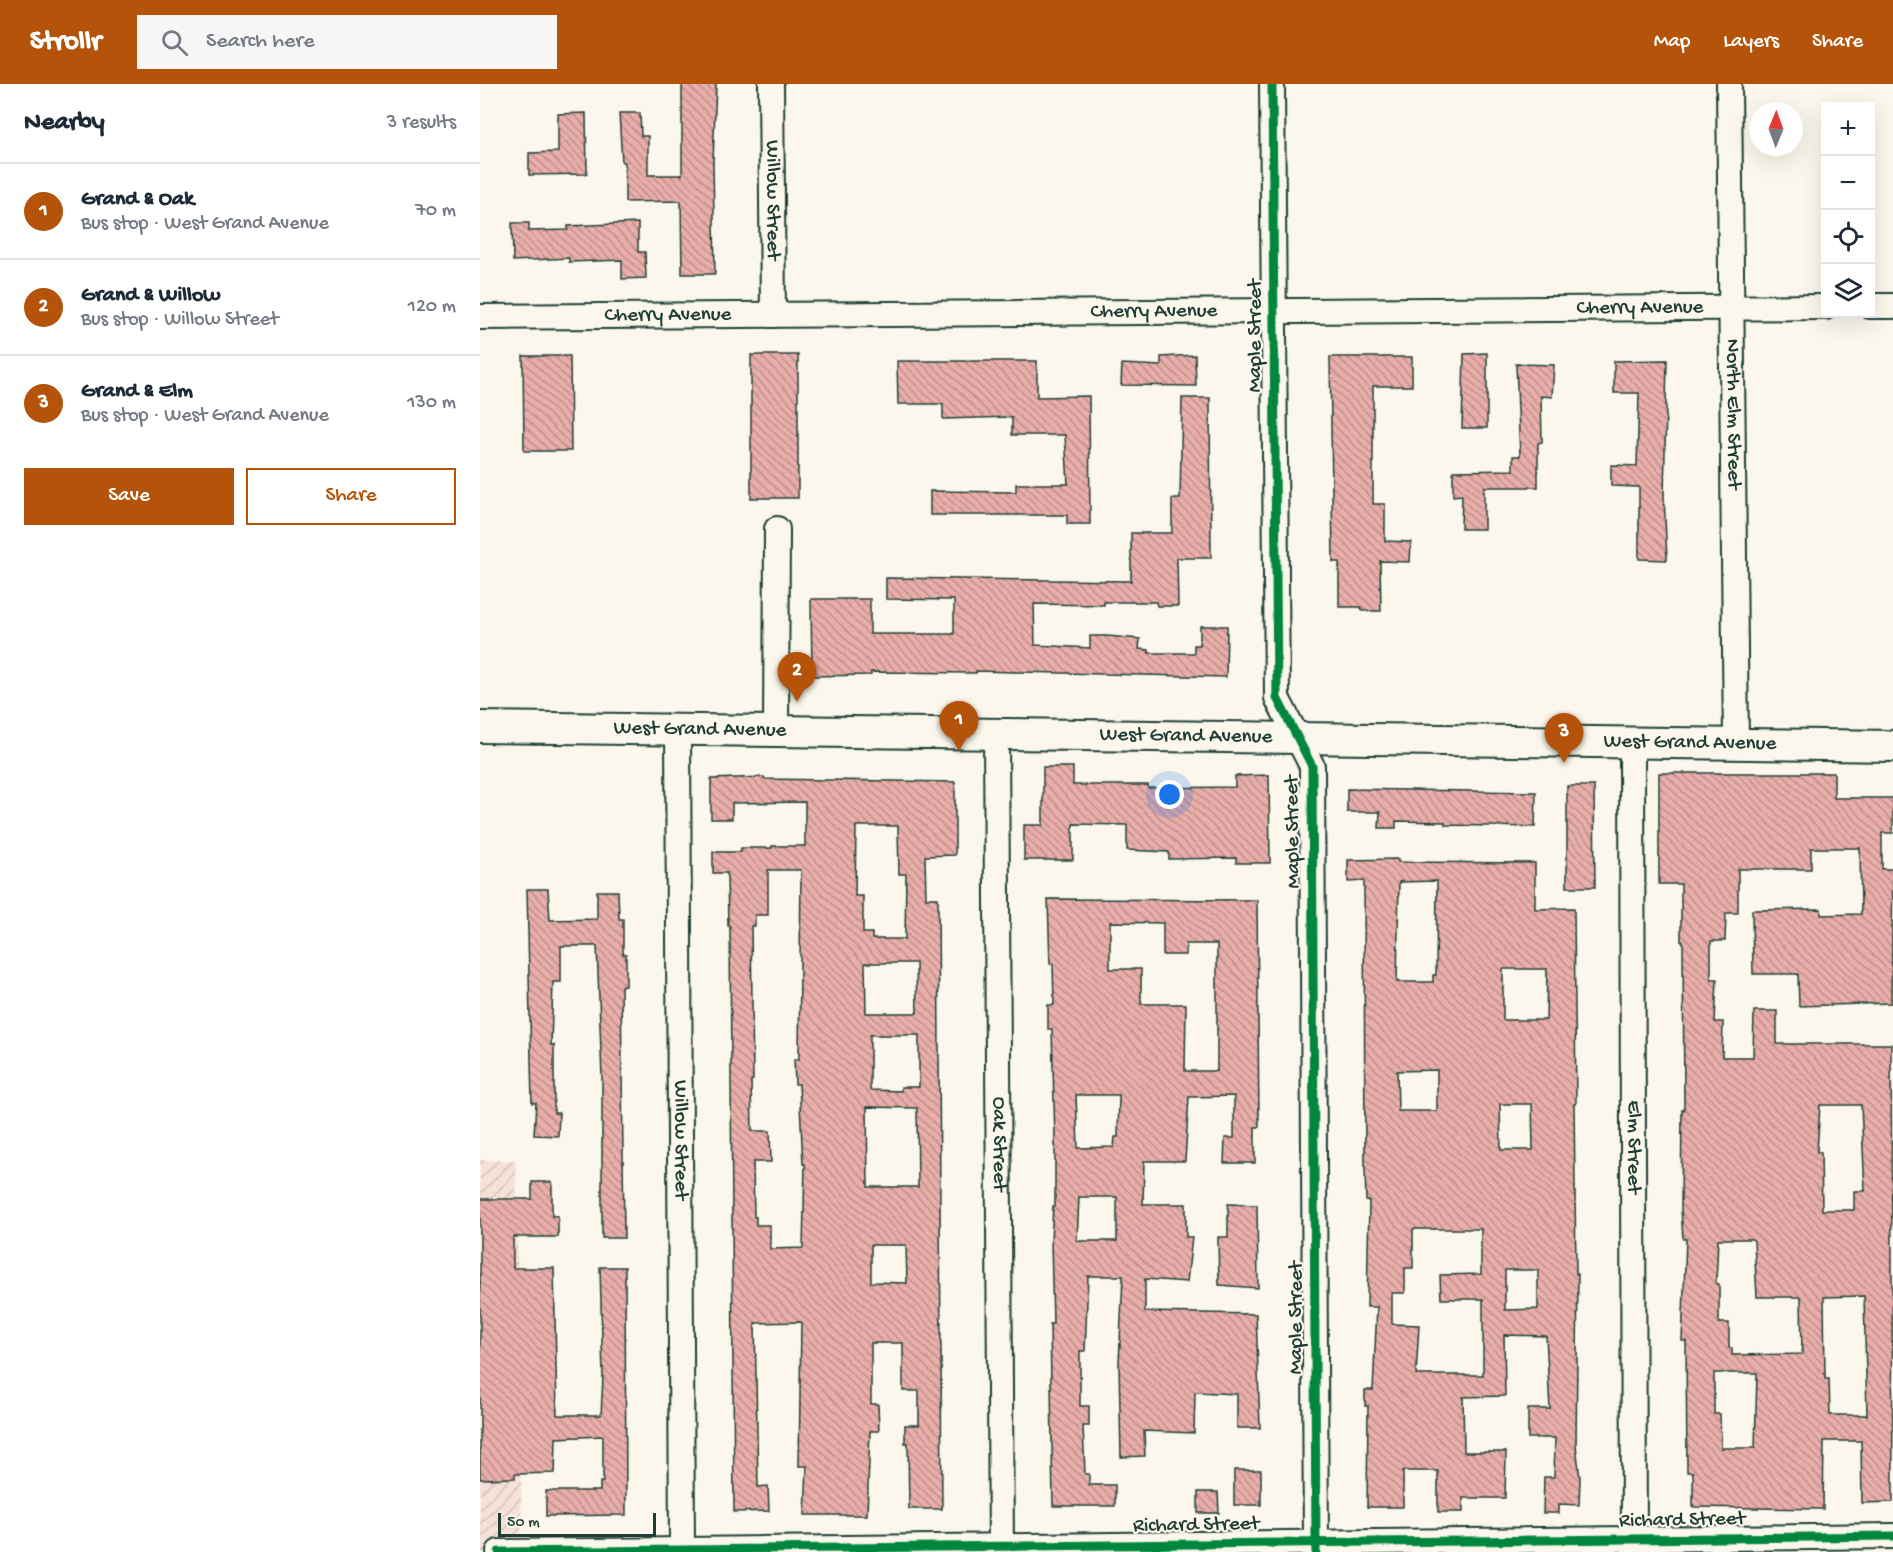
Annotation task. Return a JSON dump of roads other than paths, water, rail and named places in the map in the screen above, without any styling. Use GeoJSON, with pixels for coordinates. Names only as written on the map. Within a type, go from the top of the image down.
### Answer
{"type":"FeatureCollection","features":[{"type":"Feature","properties":{"kind":"main road","name":"West Grand Avenue"},"geometry":{"type":"LineString","coordinates":[[480,727],[1893,746]]}},
{"type":"Feature","properties":{"kind":"street","name":"Willow Street"},"geometry":{"type":"LineString","coordinates":[[771,84],[773,315]]}},
{"type":"Feature","properties":{"kind":"street","name":"Maple Street"},"geometry":{"type":"LineString","coordinates":[[1272,84],[1276,698],[1295,738],[1312,766],[1316,1547]]}},
{"type":"Feature","properties":{"kind":"street","name":"North Elm Street"},"geometry":{"type":"LineString","coordinates":[[1729,84],[1736,743]]}},
{"type":"Feature","properties":{"kind":"street"},"geometry":{"type":"LineString","coordinates":[[1875,306],[1893,306]]}},
{"type":"Feature","properties":{"kind":"street","name":"Cherry Avenue"},"geometry":{"type":"LineString","coordinates":[[480,317],[1821,307]]}},
{"type":"Feature","properties":{"kind":"street"},"geometry":{"type":"LineString","coordinates":[[776,730],[777,529]]}},
{"type":"Feature","properties":{"kind":"street","name":"Willow Street"},"geometry":{"type":"LineString","coordinates":[[678,729],[682,1551]]}},
{"type":"Feature","properties":{"kind":"street","name":"Oak Street"},"geometry":{"type":"LineString","coordinates":[[996,734],[1001,1549]]}},
{"type":"Feature","properties":{"kind":"street","name":"Elm Street"},"geometry":{"type":"LineString","coordinates":[[1632,742],[1634,1546]]}},
{"type":"Feature","properties":{"kind":"street","name":"Richard Street"},"geometry":{"type":"LineString","coordinates":[[499,1552],[1634,1546],[1893,1536]]}},
{"type":"Feature","properties":{"kind":"place","name":"Grand & Willow"},"geometry":{"type":"Point","coordinates":[797,702]}},
{"type":"Feature","properties":{"kind":"place","name":"Grand & Oak"},"geometry":{"type":"Point","coordinates":[959,751]}},
{"type":"Feature","properties":{"kind":"place","name":"Grand & Elm"},"geometry":{"type":"Point","coordinates":[1564,763]}}]}
